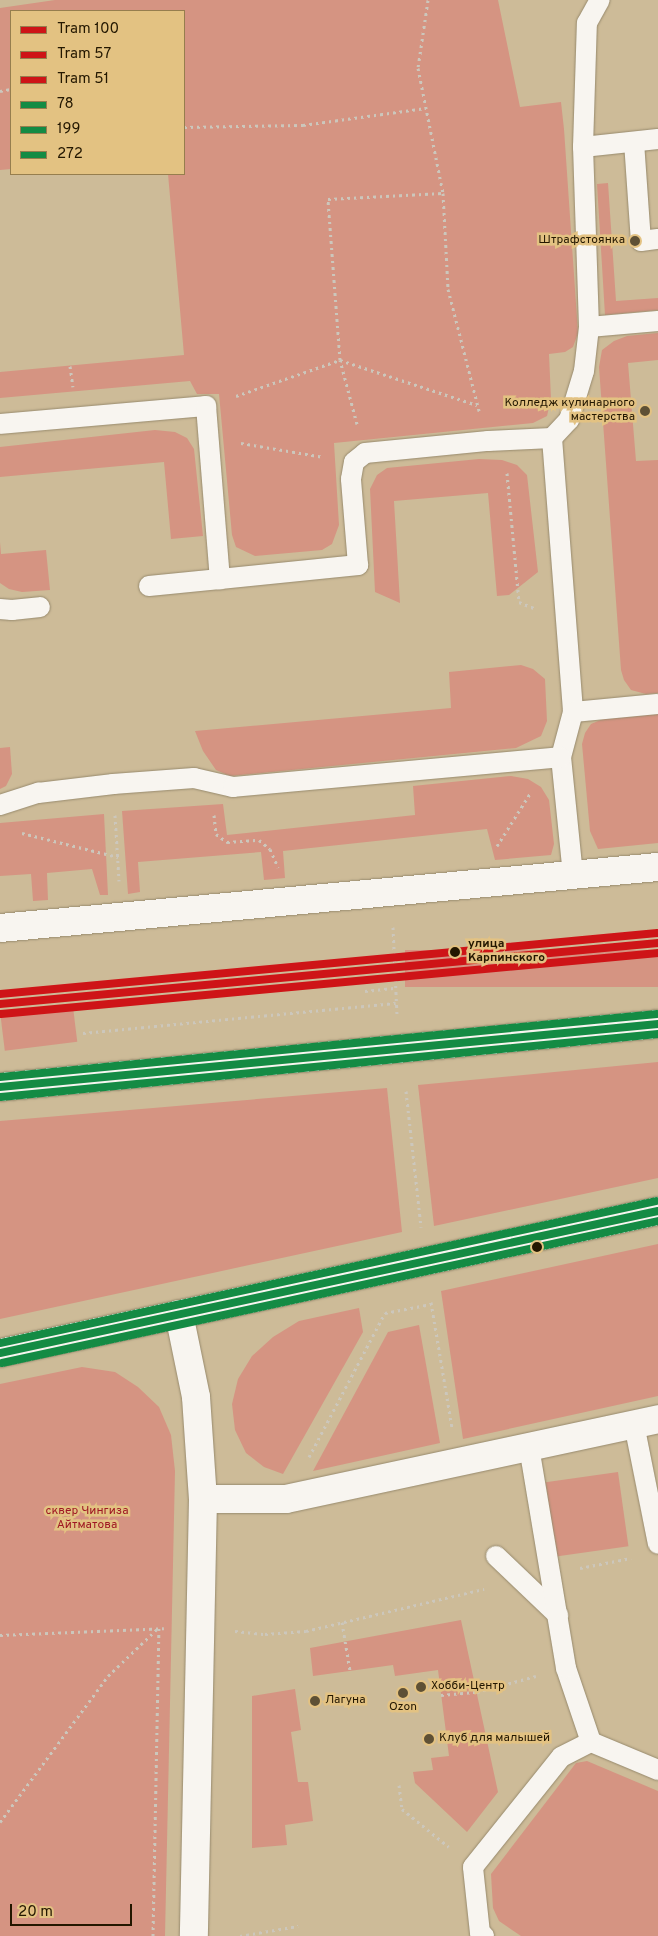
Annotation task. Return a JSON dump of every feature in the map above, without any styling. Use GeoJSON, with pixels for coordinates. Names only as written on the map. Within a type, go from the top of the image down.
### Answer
{"type":"FeatureCollection","features":[{"type":"Feature","properties":{"kind":"street"},"geometry":{"type":"LineString","coordinates":[[0,928],[658,867]]}},
{"type":"Feature","properties":{"kind":"street"},"geometry":{"type":"LineString","coordinates":[[0,1087],[658,1024]]}},
{"type":"Feature","properties":{"kind":"street"},"geometry":{"type":"LineString","coordinates":[[0,1353],[658,1211]]}},
{"type":"Feature","properties":{"kind":"street"},"geometry":{"type":"LineString","coordinates":[[179,1314],[196,1397],[203,1499],[194,1936]]}},
{"type":"Feature","properties":{"kind":"street"},"geometry":{"type":"LineString","coordinates":[[203,1499],[286,1499],[646,1421]]}},
{"type":"Feature","properties":{"kind":"lane"},"geometry":{"type":"LineString","coordinates":[[148,586],[358,565],[351,479],[360,458],[496,440],[552,438],[569,420],[584,371],[589,327],[583,147],[587,23],[600,0]]}},
{"type":"Feature","properties":{"kind":"lane"},"geometry":{"type":"LineString","coordinates":[[583,147],[658,139]]}},
{"type":"Feature","properties":{"kind":"lane"},"geometry":{"type":"LineString","coordinates":[[634,142],[641,241],[658,239]]}},
{"type":"Feature","properties":{"kind":"lane"},"geometry":{"type":"LineString","coordinates":[[589,327],[658,321]]}},
{"type":"Feature","properties":{"kind":"lane"},"geometry":{"type":"LineString","coordinates":[[0,424],[206,406],[220,578]]}},
{"type":"Feature","properties":{"kind":"lane"},"geometry":{"type":"LineString","coordinates":[[552,438],[573,712],[561,757],[573,875]]}},
{"type":"Feature","properties":{"kind":"lane"},"geometry":{"type":"LineString","coordinates":[[0,608],[12,610],[40,607]]}},
{"type":"Feature","properties":{"kind":"lane"},"geometry":{"type":"LineString","coordinates":[[573,712],[658,704]]}},
{"type":"Feature","properties":{"kind":"lane"},"geometry":{"type":"LineString","coordinates":[[0,805],[38,793],[113,784],[194,778],[233,787],[561,757]]}},
{"type":"Feature","properties":{"kind":"lane"},"geometry":{"type":"LineString","coordinates":[[646,1421],[658,1544]]}},
{"type":"Feature","properties":{"kind":"lane"},"geometry":{"type":"LineString","coordinates":[[529,1446],[566,1668],[591,1742],[658,1770]]}},
{"type":"Feature","properties":{"kind":"lane"},"geometry":{"type":"LineString","coordinates":[[496,1556],[558,1615]]}},
{"type":"Feature","properties":{"kind":"lane"},"geometry":{"type":"LineString","coordinates":[[484,1936],[480,1933],[473,1867],[561,1757],[591,1742]]}},
{"type":"Feature","properties":{"kind":"path"},"geometry":{"type":"LineString","coordinates":[[428,0],[418,68],[443,193],[448,289],[477,405],[496,440],[519,602],[566,619]]}},
{"type":"Feature","properties":{"kind":"path"},"geometry":{"type":"LineString","coordinates":[[185,127],[303,125],[426,108]]}},
{"type":"Feature","properties":{"kind":"path"},"geometry":{"type":"LineString","coordinates":[[208,437],[360,458],[340,360],[328,199],[443,193]]}},
{"type":"Feature","properties":{"kind":"path"},"geometry":{"type":"LineString","coordinates":[[206,406],[340,360],[477,405]]}},
{"type":"Feature","properties":{"kind":"path"},"geometry":{"type":"LineString","coordinates":[[70,366],[72,381]]}},
{"type":"Feature","properties":{"kind":"path"},"geometry":{"type":"LineString","coordinates":[[475,884],[531,792],[561,757]]}},
{"type":"Feature","properties":{"kind":"path"},"geometry":{"type":"LineString","coordinates":[[211,782],[216,834],[227,842],[259,840],[270,849],[292,901]]}},
{"type":"Feature","properties":{"kind":"path"},"geometry":{"type":"LineString","coordinates":[[113,784],[120,883]]}},
{"type":"Feature","properties":{"kind":"path"},"geometry":{"type":"LineString","coordinates":[[13,831],[118,858]]}},
{"type":"Feature","properties":{"kind":"path"},"geometry":{"type":"LineString","coordinates":[[391,892],[397,1014]]}},
{"type":"Feature","properties":{"kind":"path"},"geometry":{"type":"LineString","coordinates":[[365,991],[396,988]]}},
{"type":"Feature","properties":{"kind":"path"},"geometry":{"type":"LineString","coordinates":[[82,1033],[396,1003]]}},
{"type":"Feature","properties":{"kind":"path"},"geometry":{"type":"LineString","coordinates":[[406,1091],[421,1228]]}},
{"type":"Feature","properties":{"kind":"path"},"geometry":{"type":"LineString","coordinates":[[430,1298],[458,1462]]}},
{"type":"Feature","properties":{"kind":"path"},"geometry":{"type":"LineString","coordinates":[[305,1464],[385,1313],[431,1304]]}},
{"type":"Feature","properties":{"kind":"path"},"geometry":{"type":"LineString","coordinates":[[549,1574],[640,1556]]}},
{"type":"Feature","properties":{"kind":"path"},"geometry":{"type":"LineString","coordinates":[[306,1630],[492,1587]]}},
{"type":"Feature","properties":{"kind":"path"},"geometry":{"type":"LineString","coordinates":[[342,1622],[350,1671]]}},
{"type":"Feature","properties":{"kind":"path"},"geometry":{"type":"LineString","coordinates":[[0,1634],[158,1628]]}},
{"type":"Feature","properties":{"kind":"path"},"geometry":{"type":"LineString","coordinates":[[0,1822],[108,1676],[158,1628]]}},
{"type":"Feature","properties":{"kind":"path"},"geometry":{"type":"LineString","coordinates":[[153,1936],[158,1628]]}},
{"type":"Feature","properties":{"kind":"path"},"geometry":{"type":"LineString","coordinates":[[441,1695],[476,1692],[566,1668]]}},
{"type":"Feature","properties":{"kind":"path"},"geometry":{"type":"LineString","coordinates":[[399,1785],[402,1809],[473,1867]]}},
{"type":"Feature","properties":{"kind":"path"},"geometry":{"type":"LineString","coordinates":[[240,1936],[298,1926]]}},
{"type":"Feature","properties":{"kind":"green space"},"geometry":{"type":"Polygon","coordinates":[[[55,0],[498,0],[520,107],[561,102],[578,333],[573,347],[565,352],[549,354],[551,399],[547,416],[533,423],[334,443],[339,525],[332,544],[322,550],[255,556],[236,547],[232,535],[219,394],[197,394],[190,381],[0,398],[0,372],[184,355],[168,175],[185,175],[185,10],[10,10],[10,169],[0,170],[0,8],[55,0]]]}},
{"type":"Feature","properties":{"kind":"green space"},"geometry":{"type":"Polygon","coordinates":[[[608,183],[616,301],[658,298],[658,310],[605,315],[597,184],[608,183]]]}},
{"type":"Feature","properties":{"kind":"green space"},"geometry":{"type":"Polygon","coordinates":[[[658,333],[658,360],[628,363],[636,461],[658,460],[658,693],[646,694],[631,690],[624,680],[621,670],[599,367],[602,350],[614,341],[627,336],[658,333]]]}},
{"type":"Feature","properties":{"kind":"green space"},"geometry":{"type":"Polygon","coordinates":[[[155,430],[175,432],[187,438],[194,449],[203,536],[171,539],[164,462],[0,477],[0,447],[155,430]]]}},
{"type":"Feature","properties":{"kind":"green space"},"geometry":{"type":"Polygon","coordinates":[[[479,459],[502,460],[517,465],[527,475],[538,572],[509,595],[497,596],[488,493],[394,501],[400,603],[375,592],[370,489],[377,475],[387,468],[479,459]]]}},
{"type":"Feature","properties":{"kind":"green space"},"geometry":{"type":"Polygon","coordinates":[[[0,542],[1,554],[46,550],[50,590],[22,592],[9,589],[0,583],[0,542]]]}},
{"type":"Feature","properties":{"kind":"green space"},"geometry":{"type":"Polygon","coordinates":[[[521,665],[533,669],[545,679],[547,721],[541,736],[516,748],[230,776],[216,770],[203,751],[195,731],[451,708],[449,672],[521,665]]]}},
{"type":"Feature","properties":{"kind":"green space"},"geometry":{"type":"Polygon","coordinates":[[[658,714],[658,843],[598,849],[590,831],[582,744],[585,733],[591,724],[603,719],[658,714]]]}},
{"type":"Feature","properties":{"kind":"green space"},"geometry":{"type":"Polygon","coordinates":[[[10,747],[12,774],[6,786],[0,789],[0,748],[10,747]]]}},
{"type":"Feature","properties":{"kind":"green space"},"geometry":{"type":"Polygon","coordinates":[[[511,776],[528,779],[541,787],[549,800],[554,844],[551,855],[495,860],[487,829],[283,851],[285,878],[264,880],[261,852],[138,862],[140,892],[128,894],[122,811],[223,804],[227,835],[415,815],[413,786],[511,776]]]}},
{"type":"Feature","properties":{"kind":"green space"},"geometry":{"type":"Polygon","coordinates":[[[104,814],[108,895],[100,895],[92,869],[47,873],[48,900],[33,901],[31,874],[0,876],[0,823],[104,814]]]}},
{"type":"Feature","properties":{"kind":"green space"},"geometry":{"type":"Polygon","coordinates":[[[405,950],[658,950],[658,987],[405,987],[405,950]]]}},
{"type":"Feature","properties":{"kind":"green space"},"geometry":{"type":"Polygon","coordinates":[[[73,1007],[77,1042],[5,1051],[1,1016],[73,1007]]]}},
{"type":"Feature","properties":{"kind":"green space"},"geometry":{"type":"Polygon","coordinates":[[[658,1062],[658,1178],[434,1226],[418,1085],[658,1062]]]}},
{"type":"Feature","properties":{"kind":"green space"},"geometry":{"type":"Polygon","coordinates":[[[387,1088],[402,1232],[0,1319],[0,1121],[387,1088]]]}},
{"type":"Feature","properties":{"kind":"green space"},"geometry":{"type":"Polygon","coordinates":[[[658,1244],[658,1396],[463,1439],[441,1291],[658,1244]]]}},
{"type":"Feature","properties":{"kind":"green space"},"geometry":{"type":"Polygon","coordinates":[[[359,1308],[363,1332],[283,1474],[264,1467],[246,1453],[235,1430],[232,1404],[238,1379],[252,1356],[273,1337],[299,1321],[359,1308]]]}},
{"type":"Feature","properties":{"kind":"green space"},"geometry":{"type":"Polygon","coordinates":[[[419,1325],[440,1443],[313,1471],[388,1332],[419,1325]]]}},
{"type":"Feature","properties":{"kind":"green space","name":"сквер Чингиза Айтматова"},"geometry":{"type":"Polygon","coordinates":[[[82,1367],[115,1372],[138,1387],[159,1407],[171,1435],[175,1471],[165,1936],[0,1936],[0,1384],[82,1367]]]}},
{"type":"Feature","properties":{"kind":"green space"},"geometry":{"type":"Polygon","coordinates":[[[618,1472],[628,1546],[556,1556],[546,1482],[618,1472]]]}},
{"type":"Feature","properties":{"kind":"green space"},"geometry":{"type":"Polygon","coordinates":[[[461,1620],[498,1792],[467,1832],[415,1783],[413,1772],[433,1770],[431,1758],[449,1756],[438,1670],[395,1676],[393,1665],[313,1676],[310,1648],[461,1620]]]}},
{"type":"Feature","properties":{"kind":"green space"},"geometry":{"type":"Polygon","coordinates":[[[295,1689],[301,1730],[291,1732],[298,1782],[308,1782],[313,1821],[285,1825],[287,1845],[252,1848],[252,1696],[295,1689]]]}},
{"type":"Feature","properties":{"kind":"green space"},"geometry":{"type":"Polygon","coordinates":[[[587,1761],[658,1791],[658,1936],[521,1936],[499,1921],[493,1908],[491,1874],[576,1763],[587,1761]]]}},
{"type":"Feature","properties":{"kind":"tram line","name":"51"},"geometry":{"type":"LineString","coordinates":[[0,994],[657,933]]}},
{"type":"Feature","properties":{"kind":"tram line","name":"100"},"geometry":{"type":"LineString","coordinates":[[0,1004],[658,943]]}},
{"type":"Feature","properties":{"kind":"tram line","name":"57"},"geometry":{"type":"LineString","coordinates":[[1,1014],[658,953]]}},
{"type":"Feature","properties":{"kind":"transit line","name":"272"},"geometry":{"type":"LineString","coordinates":[[0,1077],[657,1014]]}},
{"type":"Feature","properties":{"kind":"transit line","name":"78"},"geometry":{"type":"LineString","coordinates":[[0,1087],[658,1024]]}},
{"type":"Feature","properties":{"kind":"transit line","name":"199"},"geometry":{"type":"LineString","coordinates":[[1,1097],[658,1034]]}},
{"type":"Feature","properties":{"kind":"transit line","name":"272"},"geometry":{"type":"LineString","coordinates":[[0,1343],[656,1201]]}},
{"type":"Feature","properties":{"kind":"transit line","name":"78"},"geometry":{"type":"LineString","coordinates":[[0,1353],[658,1211]]}},
{"type":"Feature","properties":{"kind":"transit line","name":"199"},"geometry":{"type":"LineString","coordinates":[[2,1363],[658,1221]]}},
{"type":"Feature","properties":{"kind":"place","name":"Штрафстоянка"},"geometry":{"type":"Point","coordinates":[635,241]}},
{"type":"Feature","properties":{"kind":"place","name":"Колледж кулинарного мастерства"},"geometry":{"type":"Point","coordinates":[645,411]}},
{"type":"Feature","properties":{"kind":"place","name":"улица Карпинского"},"geometry":{"type":"Point","coordinates":[455,952]}},
{"type":"Feature","properties":{"kind":"place","name":"Хобби-Центр"},"geometry":{"type":"Point","coordinates":[421,1687]}},
{"type":"Feature","properties":{"kind":"place","name":"Ozon"},"geometry":{"type":"Point","coordinates":[403,1693]}},
{"type":"Feature","properties":{"kind":"place","name":"Лагуна"},"geometry":{"type":"Point","coordinates":[315,1701]}},
{"type":"Feature","properties":{"kind":"place","name":"Клуб для малышей"},"geometry":{"type":"Point","coordinates":[429,1739]}}]}
